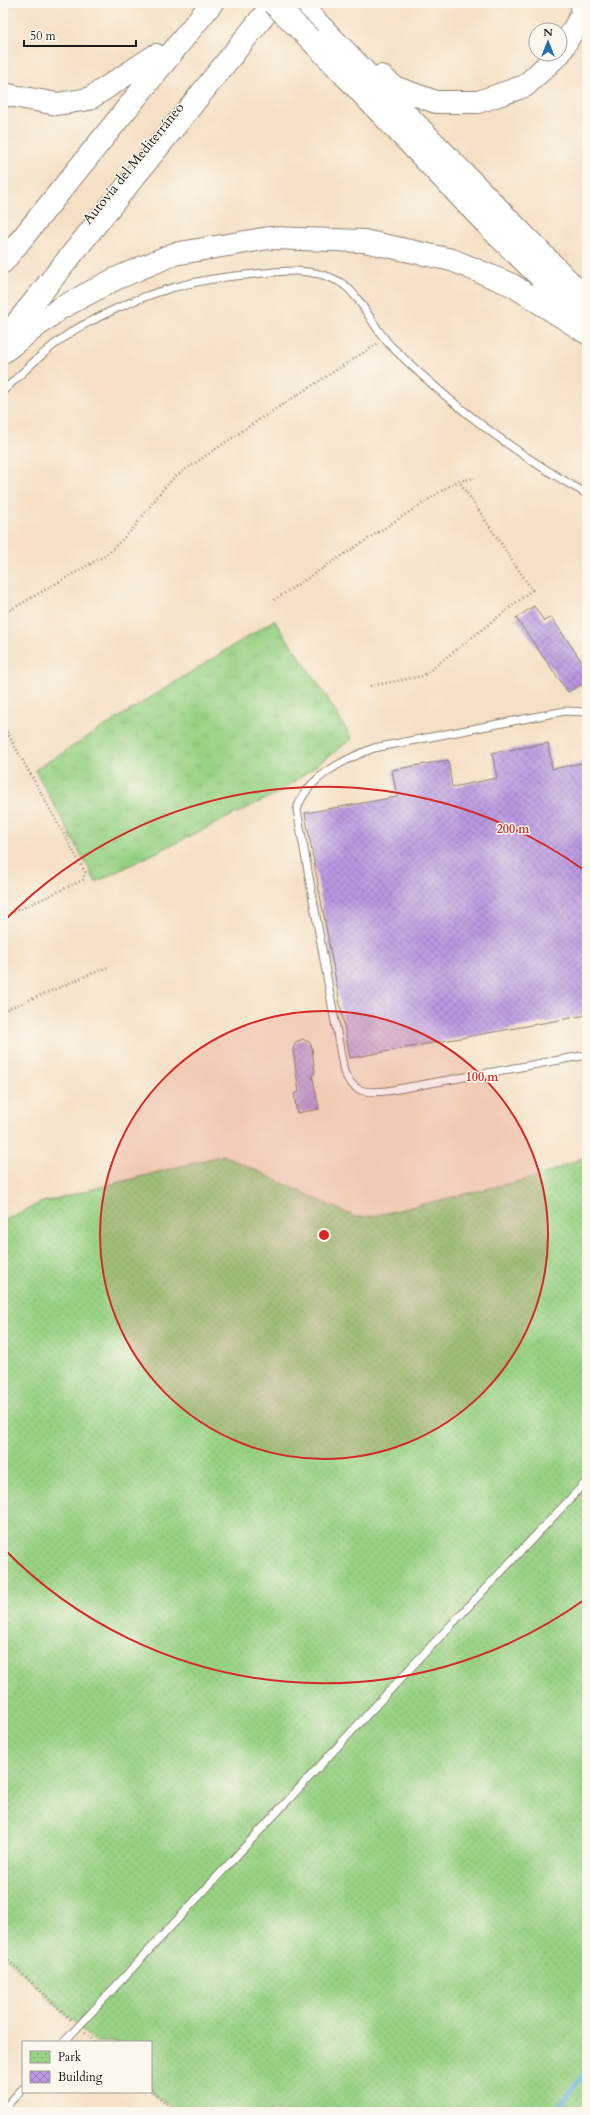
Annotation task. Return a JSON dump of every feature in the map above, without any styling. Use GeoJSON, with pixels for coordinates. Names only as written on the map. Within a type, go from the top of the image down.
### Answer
{"type":"FeatureCollection","features":[{"type":"Feature","properties":{"kind":"highway"},"geometry":{"type":"LineString","coordinates":[[3,241],[78,155],[196,3]]}},
{"type":"Feature","properties":{"kind":"highway"},"geometry":{"type":"LineString","coordinates":[[3,262],[212,3]]}},
{"type":"Feature","properties":{"kind":"highway","name":"Autovía del Mediterráneo"},"geometry":{"type":"LineString","coordinates":[[3,321],[30,290],[260,3]]}},
{"type":"Feature","properties":{"kind":"highway"},"geometry":{"type":"LineString","coordinates":[[3,340],[273,3],[394,87],[436,102],[478,102],[525,86],[550,62]]}},
{"type":"Feature","properties":{"kind":"highway"},"geometry":{"type":"LineString","coordinates":[[298,3],[315,32],[495,233],[587,323]]}},
{"type":"Feature","properties":{"kind":"highway"},"geometry":{"type":"LineString","coordinates":[[568,39],[581,16],[583,3]]}},
{"type":"Feature","properties":{"kind":"highway"},"geometry":{"type":"LineString","coordinates":[[315,32],[587,300]]}},
{"type":"Feature","properties":{"kind":"highway"},"geometry":{"type":"LineString","coordinates":[[3,94],[7,96],[57,104],[89,99],[156,55]]}},
{"type":"Feature","properties":{"kind":"highway"},"geometry":{"type":"LineString","coordinates":[[3,352],[59,309],[115,279],[174,254],[269,238],[364,241],[452,260],[512,285],[587,333]]}},
{"type":"Feature","properties":{"kind":"lane"},"geometry":{"type":"LineString","coordinates":[[3,391],[40,355],[71,332],[118,308],[166,288],[211,278],[297,271],[326,276],[339,281],[358,300],[384,340],[428,383],[498,437],[587,494]]}},
{"type":"Feature","properties":{"kind":"lane"},"geometry":{"type":"LineString","coordinates":[[587,712],[565,711],[374,748],[351,757],[307,789],[299,801],[297,810],[344,1072],[350,1084],[362,1091],[387,1091],[587,1055]]}},
{"type":"Feature","properties":{"kind":"lane"},"geometry":{"type":"LineString","coordinates":[[65,2041],[77,2026],[421,1656],[587,1481]]}},
{"type":"Feature","properties":{"kind":"lane"},"geometry":{"type":"LineString","coordinates":[[3,2110],[22,2089]]}},
{"type":"Feature","properties":{"kind":"path"},"geometry":{"type":"LineString","coordinates":[[3,614],[106,555],[132,530],[164,488],[176,476],[263,417],[384,340]]}},
{"type":"Feature","properties":{"kind":"path"},"geometry":{"type":"LineString","coordinates":[[274,600],[446,488],[459,481],[475,478]]}},
{"type":"Feature","properties":{"kind":"path"},"geometry":{"type":"LineString","coordinates":[[370,686],[423,676],[532,590],[459,481]]}},
{"type":"Feature","properties":{"kind":"path"},"geometry":{"type":"LineString","coordinates":[[3,725],[85,872],[83,880],[3,917]]}},
{"type":"Feature","properties":{"kind":"path"},"geometry":{"type":"LineString","coordinates":[[3,1011],[110,966]]}},
{"type":"Feature","properties":{"kind":"path"},"geometry":{"type":"LineString","coordinates":[[3,1955],[94,2041]]}},
{"type":"Feature","properties":{"kind":"path"},"geometry":{"type":"LineString","coordinates":[[152,2091],[176,2112]]}},
{"type":"Feature","properties":{"kind":"green space"},"geometry":{"type":"Polygon","coordinates":[[[274,620],[323,691],[352,739],[280,792],[96,882],[35,770],[274,620]]]}},
{"type":"Feature","properties":{"kind":"green space"},"geometry":{"type":"Polygon","coordinates":[[[223,1155],[355,1217],[374,1216],[540,1176],[587,1156],[587,2112],[176,2112],[152,2092],[152,2041],[94,2041],[3,1955],[3,1221],[40,1203],[223,1155]]]}},
{"type":"Feature","properties":{"kind":"building"},"geometry":{"type":"Polygon","coordinates":[[[534,606],[544,621],[551,617],[587,669],[587,681],[568,692],[516,618],[534,606]]]}},
{"type":"Feature","properties":{"kind":"building"},"geometry":{"type":"Polygon","coordinates":[[[548,743],[552,769],[587,762],[587,1015],[350,1058],[305,813],[397,797],[392,770],[448,760],[452,787],[497,778],[492,753],[548,743]]]}},
{"type":"Feature","properties":{"kind":"building"},"geometry":{"type":"Polygon","coordinates":[[[303,1039],[310,1043],[312,1048],[315,1074],[312,1074],[319,1109],[297,1113],[294,1094],[299,1092],[293,1049],[296,1042],[303,1039]]]}},
{"type":"Feature","properties":{"kind":"waterway"},"geometry":{"type":"LineString","coordinates":[[555,2112],[587,2070]]}}]}
